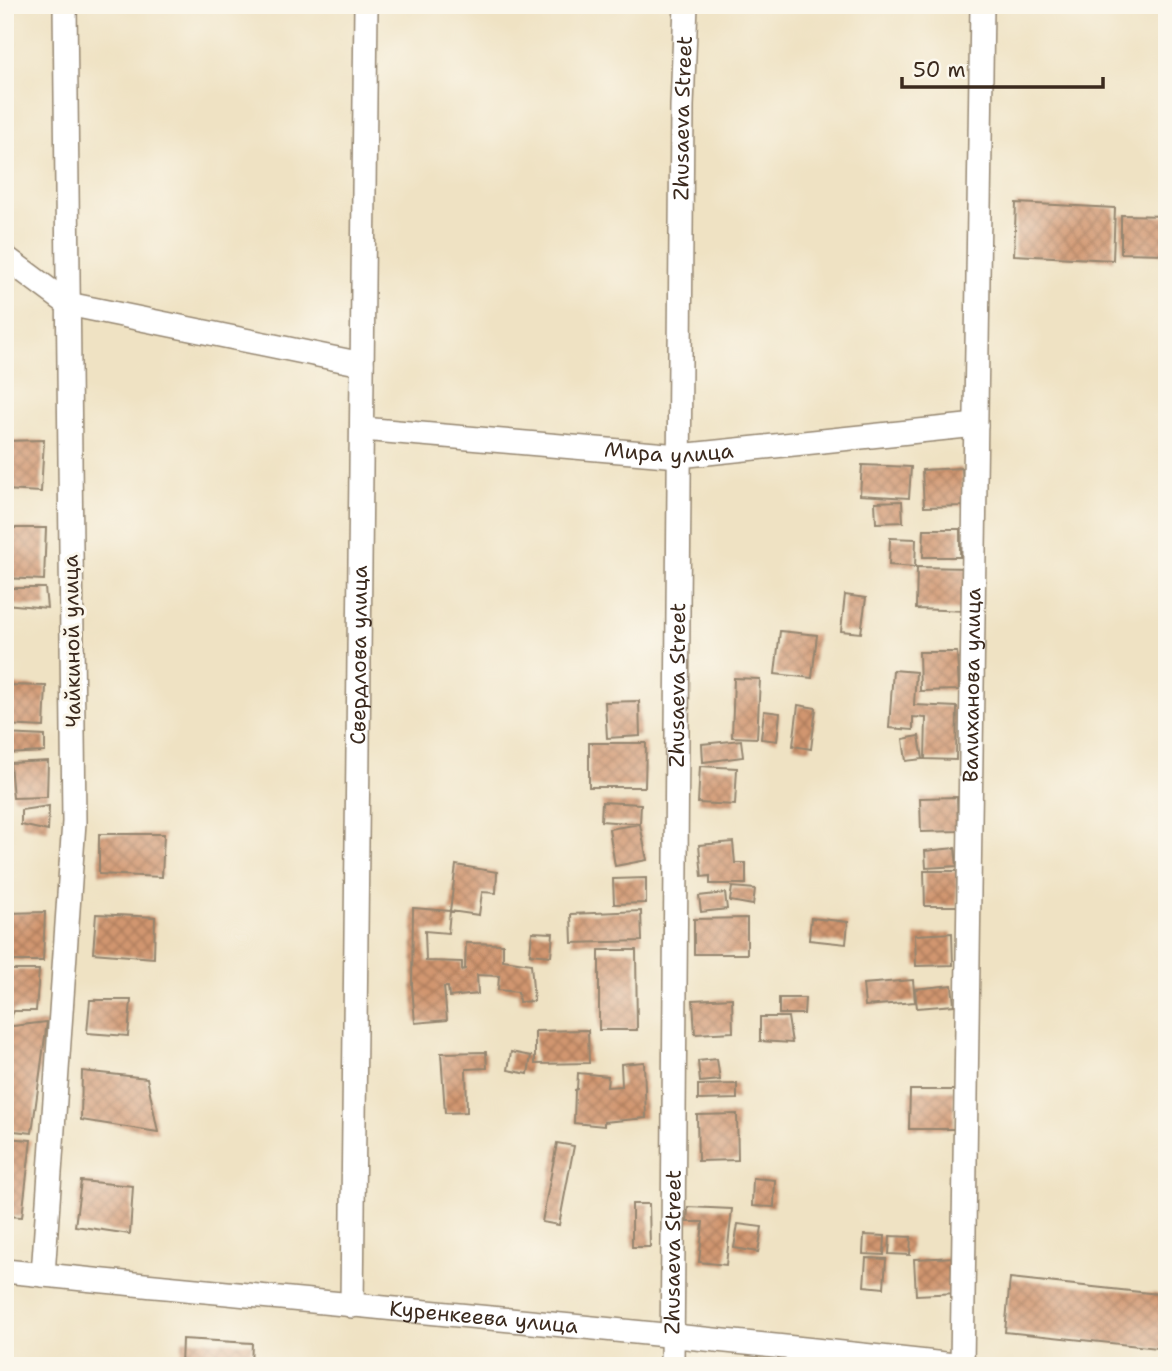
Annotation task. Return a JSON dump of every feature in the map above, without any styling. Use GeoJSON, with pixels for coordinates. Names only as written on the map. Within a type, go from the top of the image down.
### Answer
{"type":"FeatureCollection","features":[{"type":"Feature","properties":{"kind":"street","name":"Чайкиной улица"},"geometry":{"type":"LineString","coordinates":[[43,1275],[74,822],[65,5]]}},
{"type":"Feature","properties":{"kind":"street","name":"Свердлова улица"},"geometry":{"type":"LineString","coordinates":[[352,1306],[366,5]]}},
{"type":"Feature","properties":{"kind":"street","name":"Zhusaeva Street"},"geometry":{"type":"LineString","coordinates":[[672,1366],[685,5]]}},
{"type":"Feature","properties":{"kind":"street","name":"Валиханова улица"},"geometry":{"type":"LineString","coordinates":[[963,1366],[982,5]]}},
{"type":"Feature","properties":{"kind":"street"},"geometry":{"type":"LineString","coordinates":[[5,257],[68,304],[362,364]]}},
{"type":"Feature","properties":{"kind":"street","name":"Мира улица"},"geometry":{"type":"LineString","coordinates":[[362,429],[679,456],[976,425]]}},
{"type":"Feature","properties":{"kind":"street","name":"Куренкеева улица"},"geometry":{"type":"LineString","coordinates":[[5,1272],[671,1335],[963,1366]]}},
{"type":"Feature","properties":{"kind":"building"},"geometry":{"type":"Polygon","coordinates":[[[1016,203],[1115,208],[1113,260],[1014,255],[1016,203]]]}},
{"type":"Feature","properties":{"kind":"building"},"geometry":{"type":"Polygon","coordinates":[[[1121,215],[1167,216],[1167,254],[1121,253],[1121,215]]]}},
{"type":"Feature","properties":{"kind":"building"},"geometry":{"type":"Polygon","coordinates":[[[44,440],[41,492],[5,490],[5,441],[44,440]]]}},
{"type":"Feature","properties":{"kind":"building"},"geometry":{"type":"Polygon","coordinates":[[[862,465],[911,467],[909,498],[860,495],[862,465]]]}},
{"type":"Feature","properties":{"kind":"building"},"geometry":{"type":"Polygon","coordinates":[[[962,468],[964,506],[924,507],[922,470],[962,468]]]}},
{"type":"Feature","properties":{"kind":"building"},"geometry":{"type":"Polygon","coordinates":[[[902,501],[903,522],[876,523],[875,502],[902,501]]]}},
{"type":"Feature","properties":{"kind":"building"},"geometry":{"type":"Polygon","coordinates":[[[5,528],[46,528],[44,580],[5,578],[5,528]]]}},
{"type":"Feature","properties":{"kind":"building"},"geometry":{"type":"Polygon","coordinates":[[[924,529],[960,529],[960,557],[923,557],[924,529]]]}},
{"type":"Feature","properties":{"kind":"building"},"geometry":{"type":"Polygon","coordinates":[[[890,538],[916,539],[915,567],[889,565],[890,538]]]}},
{"type":"Feature","properties":{"kind":"building"},"geometry":{"type":"Polygon","coordinates":[[[917,567],[969,568],[967,611],[916,609],[917,567]]]}},
{"type":"Feature","properties":{"kind":"building"},"geometry":{"type":"Polygon","coordinates":[[[5,588],[45,588],[47,608],[5,604],[5,588]]]}},
{"type":"Feature","properties":{"kind":"building"},"geometry":{"type":"Polygon","coordinates":[[[845,595],[866,598],[861,633],[841,631],[845,595]]]}},
{"type":"Feature","properties":{"kind":"building"},"geometry":{"type":"Polygon","coordinates":[[[780,631],[817,635],[812,678],[775,674],[780,631]]]}},
{"type":"Feature","properties":{"kind":"building"},"geometry":{"type":"Polygon","coordinates":[[[919,652],[957,652],[959,690],[920,691],[919,652]]]}},
{"type":"Feature","properties":{"kind":"building"},"geometry":{"type":"Polygon","coordinates":[[[893,670],[916,672],[914,705],[957,707],[956,760],[925,759],[926,718],[913,717],[913,730],[889,728],[893,670]]]}},
{"type":"Feature","properties":{"kind":"building"},"geometry":{"type":"Polygon","coordinates":[[[734,678],[760,679],[757,738],[732,737],[734,678]]]}},
{"type":"Feature","properties":{"kind":"building"},"geometry":{"type":"Polygon","coordinates":[[[5,685],[46,686],[44,727],[5,725],[5,685]]]}},
{"type":"Feature","properties":{"kind":"building"},"geometry":{"type":"Polygon","coordinates":[[[639,701],[640,736],[607,738],[605,702],[639,701]]]}},
{"type":"Feature","properties":{"kind":"building"},"geometry":{"type":"Polygon","coordinates":[[[798,705],[816,708],[811,749],[793,746],[798,705]]]}},
{"type":"Feature","properties":{"kind":"building"},"geometry":{"type":"Polygon","coordinates":[[[764,711],[780,713],[777,741],[761,739],[764,711]]]}},
{"type":"Feature","properties":{"kind":"building"},"geometry":{"type":"Polygon","coordinates":[[[5,734],[45,736],[45,752],[5,754],[5,734]]]}},
{"type":"Feature","properties":{"kind":"building"},"geometry":{"type":"Polygon","coordinates":[[[919,736],[923,759],[906,761],[903,739],[919,736]]]}},
{"type":"Feature","properties":{"kind":"building"},"geometry":{"type":"Polygon","coordinates":[[[741,740],[743,757],[703,762],[702,744],[741,740]]]}},
{"type":"Feature","properties":{"kind":"building"},"geometry":{"type":"Polygon","coordinates":[[[589,743],[646,743],[645,787],[589,787],[589,743]]]}},
{"type":"Feature","properties":{"kind":"building"},"geometry":{"type":"Polygon","coordinates":[[[48,761],[47,797],[13,798],[10,763],[48,761]]]}},
{"type":"Feature","properties":{"kind":"building"},"geometry":{"type":"Polygon","coordinates":[[[700,766],[737,768],[735,805],[698,803],[700,766]]]}},
{"type":"Feature","properties":{"kind":"building"},"geometry":{"type":"Polygon","coordinates":[[[957,797],[958,831],[921,832],[920,798],[957,797]]]}},
{"type":"Feature","properties":{"kind":"building"},"geometry":{"type":"Polygon","coordinates":[[[602,802],[641,804],[640,824],[601,821],[602,802]]]}},
{"type":"Feature","properties":{"kind":"building"},"geometry":{"type":"Polygon","coordinates":[[[49,806],[48,831],[21,825],[21,810],[49,806]]]}},
{"type":"Feature","properties":{"kind":"building"},"geometry":{"type":"Polygon","coordinates":[[[640,824],[647,860],[615,866],[609,829],[640,824]]]}},
{"type":"Feature","properties":{"kind":"building"},"geometry":{"type":"Polygon","coordinates":[[[99,834],[164,834],[162,877],[99,874],[99,834]]]}},
{"type":"Feature","properties":{"kind":"building"},"geometry":{"type":"Polygon","coordinates":[[[733,842],[735,863],[746,863],[746,884],[710,884],[710,876],[702,877],[699,845],[733,842]]]}},
{"type":"Feature","properties":{"kind":"building"},"geometry":{"type":"Polygon","coordinates":[[[955,848],[957,866],[926,868],[925,851],[955,848]]]}},
{"type":"Feature","properties":{"kind":"building"},"geometry":{"type":"Polygon","coordinates":[[[456,865],[497,872],[496,893],[482,892],[479,915],[450,911],[456,865]]]}},
{"type":"Feature","properties":{"kind":"building"},"geometry":{"type":"Polygon","coordinates":[[[924,871],[957,871],[957,906],[925,906],[924,871]]]}},
{"type":"Feature","properties":{"kind":"building"},"geometry":{"type":"Polygon","coordinates":[[[646,878],[646,903],[614,904],[613,879],[646,878]]]}},
{"type":"Feature","properties":{"kind":"building"},"geometry":{"type":"Polygon","coordinates":[[[732,887],[755,889],[753,905],[730,901],[732,887]]]}},
{"type":"Feature","properties":{"kind":"building"},"geometry":{"type":"Polygon","coordinates":[[[725,893],[727,909],[701,912],[699,896],[725,893]]]}},
{"type":"Feature","properties":{"kind":"building"},"geometry":{"type":"Polygon","coordinates":[[[413,908],[450,911],[448,933],[425,931],[426,961],[462,962],[462,970],[465,969],[466,943],[503,944],[503,960],[531,964],[534,1001],[519,1002],[518,992],[498,990],[499,976],[477,975],[478,994],[449,997],[448,987],[444,987],[447,1020],[415,1023],[412,986],[413,908]]]}},
{"type":"Feature","properties":{"kind":"building"},"geometry":{"type":"Polygon","coordinates":[[[641,911],[642,941],[572,943],[571,914],[641,911]]]}},
{"type":"Feature","properties":{"kind":"building"},"geometry":{"type":"Polygon","coordinates":[[[45,912],[43,961],[6,961],[8,913],[45,912]]]}},
{"type":"Feature","properties":{"kind":"building"},"geometry":{"type":"Polygon","coordinates":[[[96,914],[155,917],[154,958],[93,953],[96,914]]]}},
{"type":"Feature","properties":{"kind":"building"},"geometry":{"type":"Polygon","coordinates":[[[747,918],[747,954],[694,954],[694,919],[747,918]]]}},
{"type":"Feature","properties":{"kind":"building"},"geometry":{"type":"Polygon","coordinates":[[[811,918],[848,922],[846,944],[809,940],[811,918]]]}},
{"type":"Feature","properties":{"kind":"building"},"geometry":{"type":"Polygon","coordinates":[[[532,932],[553,933],[551,956],[530,954],[532,932]]]}},
{"type":"Feature","properties":{"kind":"building"},"geometry":{"type":"Polygon","coordinates":[[[952,933],[953,965],[916,966],[915,935],[952,933]]]}},
{"type":"Feature","properties":{"kind":"building"},"geometry":{"type":"Polygon","coordinates":[[[599,950],[636,950],[637,1030],[599,1030],[599,950]]]}},
{"type":"Feature","properties":{"kind":"building"},"geometry":{"type":"Polygon","coordinates":[[[7,970],[39,970],[36,1011],[14,1011],[8,1023],[5,1023],[5,979],[7,970]]]}},
{"type":"Feature","properties":{"kind":"building"},"geometry":{"type":"Polygon","coordinates":[[[913,980],[915,1002],[865,1006],[863,984],[913,980]]]}},
{"type":"Feature","properties":{"kind":"building"},"geometry":{"type":"Polygon","coordinates":[[[952,985],[954,1005],[917,1008],[915,989],[952,985]]]}},
{"type":"Feature","properties":{"kind":"building"},"geometry":{"type":"Polygon","coordinates":[[[732,998],[733,1032],[695,1034],[693,1000],[732,998]]]}},
{"type":"Feature","properties":{"kind":"building"},"geometry":{"type":"Polygon","coordinates":[[[779,998],[805,998],[804,1014],[779,1014],[779,998]]]}},
{"type":"Feature","properties":{"kind":"building"},"geometry":{"type":"Polygon","coordinates":[[[90,1000],[131,1000],[128,1036],[87,1033],[90,1000]]]}},
{"type":"Feature","properties":{"kind":"building"},"geometry":{"type":"Polygon","coordinates":[[[760,1017],[788,1017],[792,1043],[760,1041],[760,1017]]]}},
{"type":"Feature","properties":{"kind":"building"},"geometry":{"type":"Polygon","coordinates":[[[47,1022],[32,1133],[5,1130],[5,1027],[47,1022]]]}},
{"type":"Feature","properties":{"kind":"building"},"geometry":{"type":"Polygon","coordinates":[[[588,1030],[589,1063],[535,1064],[535,1031],[588,1030]]]}},
{"type":"Feature","properties":{"kind":"building"},"geometry":{"type":"Polygon","coordinates":[[[486,1052],[487,1068],[466,1069],[467,1112],[445,1113],[441,1053],[486,1052]]]}},
{"type":"Feature","properties":{"kind":"building"},"geometry":{"type":"Polygon","coordinates":[[[511,1052],[531,1056],[528,1074],[508,1070],[511,1052]]]}},
{"type":"Feature","properties":{"kind":"building"},"geometry":{"type":"Polygon","coordinates":[[[717,1059],[720,1080],[700,1082],[698,1061],[717,1059]]]}},
{"type":"Feature","properties":{"kind":"building"},"geometry":{"type":"Polygon","coordinates":[[[644,1062],[646,1118],[604,1122],[604,1126],[574,1123],[578,1073],[608,1076],[607,1087],[622,1086],[621,1064],[644,1062]]]}},
{"type":"Feature","properties":{"kind":"building"},"geometry":{"type":"Polygon","coordinates":[[[82,1071],[147,1078],[158,1132],[81,1120],[82,1071]]]}},
{"type":"Feature","properties":{"kind":"building"},"geometry":{"type":"Polygon","coordinates":[[[737,1084],[737,1099],[698,1100],[698,1085],[737,1084]]]}},
{"type":"Feature","properties":{"kind":"building"},"geometry":{"type":"Polygon","coordinates":[[[910,1090],[954,1090],[954,1129],[909,1129],[910,1090]]]}},
{"type":"Feature","properties":{"kind":"building"},"geometry":{"type":"Polygon","coordinates":[[[737,1114],[738,1160],[698,1161],[697,1115],[737,1114]]]}},
{"type":"Feature","properties":{"kind":"building"},"geometry":{"type":"Polygon","coordinates":[[[5,1138],[31,1140],[22,1217],[5,1216],[5,1138]]]}},
{"type":"Feature","properties":{"kind":"building"},"geometry":{"type":"Polygon","coordinates":[[[557,1143],[574,1146],[559,1225],[542,1222],[557,1143]]]}},
{"type":"Feature","properties":{"kind":"building"},"geometry":{"type":"Polygon","coordinates":[[[753,1178],[775,1180],[774,1207],[752,1206],[753,1178]]]}},
{"type":"Feature","properties":{"kind":"building"},"geometry":{"type":"Polygon","coordinates":[[[81,1181],[133,1186],[130,1234],[75,1226],[81,1181]]]}},
{"type":"Feature","properties":{"kind":"building"},"geometry":{"type":"Polygon","coordinates":[[[632,1204],[649,1204],[650,1247],[632,1247],[632,1204]]]}},
{"type":"Feature","properties":{"kind":"building"},"geometry":{"type":"Polygon","coordinates":[[[688,1207],[732,1209],[726,1265],[699,1262],[703,1222],[687,1222],[688,1207]]]}},
{"type":"Feature","properties":{"kind":"building"},"geometry":{"type":"Polygon","coordinates":[[[738,1224],[762,1227],[758,1252],[734,1248],[738,1224]]]}},
{"type":"Feature","properties":{"kind":"building"},"geometry":{"type":"Polygon","coordinates":[[[864,1235],[885,1236],[884,1255],[863,1254],[864,1235]]]}},
{"type":"Feature","properties":{"kind":"building"},"geometry":{"type":"Polygon","coordinates":[[[890,1236],[911,1237],[910,1255],[889,1254],[890,1236]]]}},
{"type":"Feature","properties":{"kind":"building"},"geometry":{"type":"Polygon","coordinates":[[[957,1257],[958,1293],[916,1295],[914,1259],[957,1257]]]}},
{"type":"Feature","properties":{"kind":"building"},"geometry":{"type":"Polygon","coordinates":[[[866,1258],[886,1259],[884,1288],[864,1286],[866,1258]]]}},
{"type":"Feature","properties":{"kind":"building"},"geometry":{"type":"Polygon","coordinates":[[[1010,1278],[1167,1295],[1167,1349],[1005,1332],[1010,1278]]]}},
{"type":"Feature","properties":{"kind":"building"},"geometry":{"type":"Polygon","coordinates":[[[182,1339],[252,1343],[251,1366],[181,1366],[182,1339]]]}}]}
